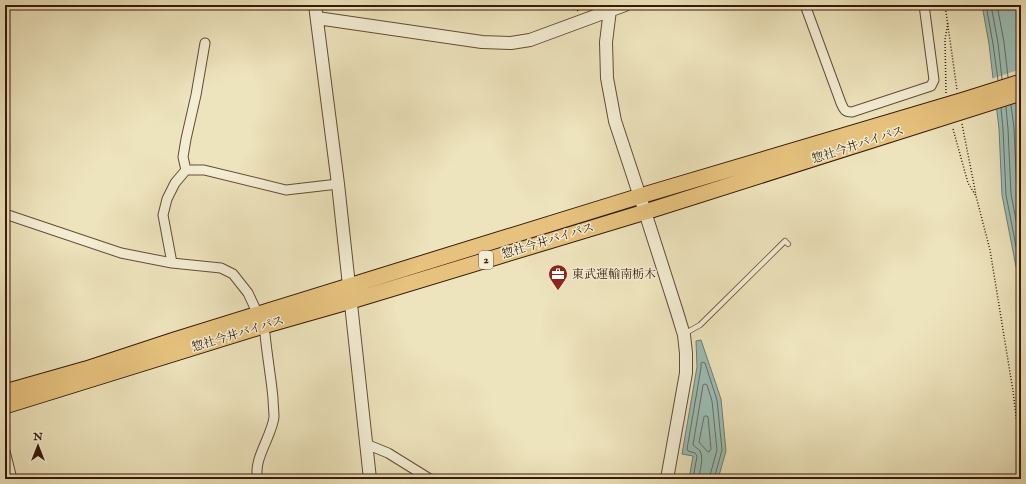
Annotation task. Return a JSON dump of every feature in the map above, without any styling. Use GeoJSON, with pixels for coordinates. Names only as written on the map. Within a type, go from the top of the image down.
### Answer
{"type":"FeatureCollection","features":[{"type":"Feature","properties":{"kind":"main road","name":"惣社今井バイパス"},"geometry":{"type":"LineString","coordinates":[[5,406],[263,326],[351,301],[645,212],[1021,82]]}},
{"type":"Feature","properties":{"kind":"main road","name":"惣社今井バイパス"},"geometry":{"type":"LineString","coordinates":[[5,392],[86,369],[174,340],[640,196],[959,104],[1021,93]]}},
{"type":"Feature","properties":{"kind":"street"},"geometry":{"type":"LineString","coordinates":[[315,5],[350,286],[370,479]]}},
{"type":"Feature","properties":{"kind":"street"},"geometry":{"type":"LineString","coordinates":[[317,18],[482,42],[511,42],[530,40],[610,8],[625,5]]}},
{"type":"Feature","properties":{"kind":"street"},"geometry":{"type":"LineString","coordinates":[[805,5],[840,103],[847,112],[852,112],[931,86],[934,80],[924,5]]}},
{"type":"Feature","properties":{"kind":"street"},"geometry":{"type":"LineString","coordinates":[[610,8],[606,42],[607,78],[615,121],[684,335],[686,373],[667,479]]}},
{"type":"Feature","properties":{"kind":"street"},"geometry":{"type":"LineString","coordinates":[[186,170],[183,157],[205,43]]}},
{"type":"Feature","properties":{"kind":"street"},"geometry":{"type":"LineString","coordinates":[[172,263],[163,215],[167,199],[174,183],[186,170],[204,170],[286,190],[338,184]]}},
{"type":"Feature","properties":{"kind":"street"},"geometry":{"type":"LineString","coordinates":[[5,214],[121,253],[172,263],[221,268],[233,274],[248,293],[255,308]]}},
{"type":"Feature","properties":{"kind":"street"},"geometry":{"type":"LineString","coordinates":[[258,479],[256,474],[258,461],[267,441],[274,417],[272,385],[265,334]]}},
{"type":"Feature","properties":{"kind":"street"},"geometry":{"type":"LineString","coordinates":[[366,444],[388,453],[430,479]]}},
{"type":"Feature","properties":{"kind":"street"},"geometry":{"type":"LineString","coordinates":[[5,451],[12,479]]}},
{"type":"Feature","properties":{"kind":"lane"},"geometry":{"type":"LineString","coordinates":[[684,335],[700,325],[785,241],[788,244]]}},
{"type":"Feature","properties":{"kind":"path"},"geometry":{"type":"LineString","coordinates":[[945,5],[959,104]]}},
{"type":"Feature","properties":{"kind":"path"},"geometry":{"type":"LineString","coordinates":[[948,20],[945,39],[976,196],[990,250],[1013,392],[1021,456]]}},
{"type":"Feature","properties":{"kind":"path"},"geometry":{"type":"LineString","coordinates":[[953,129],[968,183],[976,196]]}},
{"type":"Feature","properties":{"kind":"water"},"geometry":{"type":"Polygon","coordinates":[[[982,5],[1021,5],[1021,292],[1002,195],[999,129],[989,44],[982,5]]]}},
{"type":"Feature","properties":{"kind":"water"},"geometry":{"type":"Polygon","coordinates":[[[701,340],[721,399],[726,451],[718,479],[689,479],[693,456],[682,454],[697,367],[696,341],[701,340]]]}},
{"type":"Feature","properties":{"kind":"pier"},"geometry":{"type":"Polygon","coordinates":[[[1021,69],[1021,101],[995,110],[991,79],[1021,69]]]}},
{"type":"Feature","properties":{"kind":"place","name":"東武運輸南栃木"},"geometry":{"type":"Point","coordinates":[558,291]}}]}
